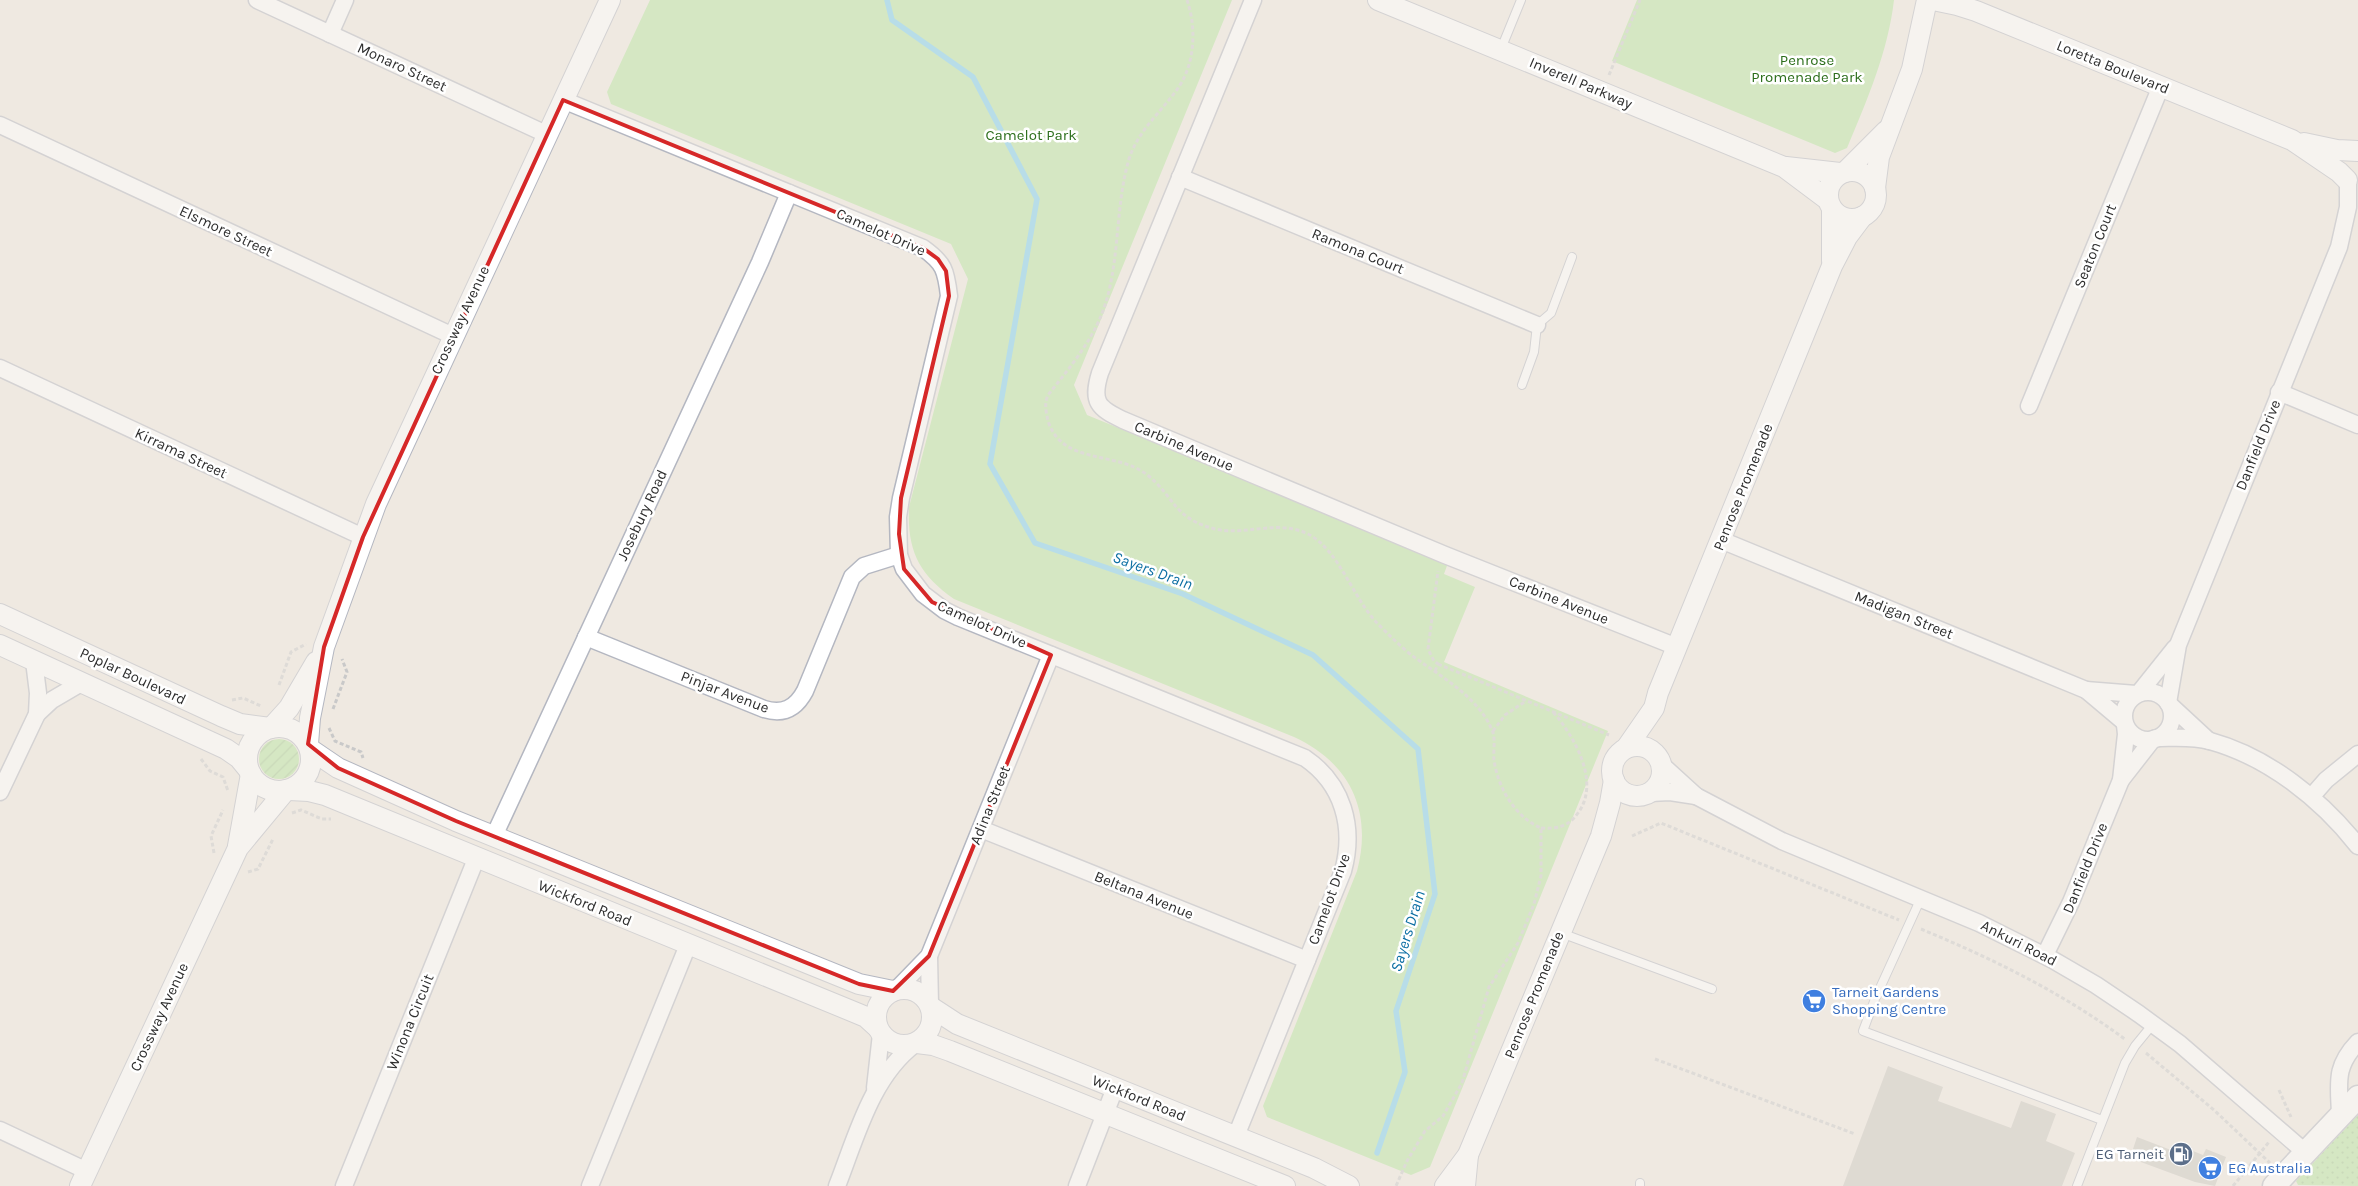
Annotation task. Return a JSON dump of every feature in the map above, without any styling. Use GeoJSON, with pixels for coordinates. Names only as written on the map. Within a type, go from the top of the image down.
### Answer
{"type":"FeatureCollection","features":[{"type":"Feature","properties":{"kind":"main road"},"geometry":{"type":"LineString","coordinates":[[2274,1186],[2304,1152],[2358,1097]]}},
{"type":"Feature","properties":{"kind":"street","name":"Monaro Street"},"geometry":{"type":"LineString","coordinates":[[257,0],[546,134]]}},
{"type":"Feature","properties":{"kind":"street"},"geometry":{"type":"LineString","coordinates":[[330,34],[345,0]]}},
{"type":"Feature","properties":{"kind":"street","name":"Crossway Avenue"},"geometry":{"type":"LineString","coordinates":[[309,747],[310,718],[324,647],[363,537],[453,336],[610,0]]}},
{"type":"Feature","properties":{"kind":"street","name":"Carbine Avenue"},"geometry":{"type":"LineString","coordinates":[[1253,0],[1100,373],[1095,393],[1098,404],[1103,409],[1123,420],[1445,555],[1677,647]]}},
{"type":"Feature","properties":{"kind":"street"},"geometry":{"type":"LineString","coordinates":[[1888,130],[1831,182],[1830,205],[1842,217],[1856,219],[1862,217],[1868,213],[1875,202],[1879,157],[1912,69],[1927,0]]}},
{"type":"Feature","properties":{"kind":"street","name":"Loretta Boulevard"},"geometry":{"type":"LineString","coordinates":[[1933,0],[1976,11],[2292,140],[2337,150],[2358,151]]}},
{"type":"Feature","properties":{"kind":"street","name":"Inverell Parkway"},"geometry":{"type":"LineString","coordinates":[[1384,1],[1784,167],[1842,173]]}},
{"type":"Feature","properties":{"kind":"street","name":"Seaton Court"},"geometry":{"type":"LineString","coordinates":[[2029,406],[2161,86]]}},
{"type":"Feature","properties":{"kind":"street","name":"Camelot Drive"},"geometry":{"type":"LineString","coordinates":[[563,100],[923,248],[938,259],[946,271],[949,296],[898,517],[899,555],[913,582],[932,602],[958,617],[1305,758],[1325,775],[1334,786],[1344,811],[1348,848],[1343,871],[1236,1136]]}},
{"type":"Feature","properties":{"kind":"street","name":"Elsmore Street"},"geometry":{"type":"LineString","coordinates":[[0,125],[453,336]]}},
{"type":"Feature","properties":{"kind":"street","name":"Loretta Boulevard"},"geometry":{"type":"LineString","coordinates":[[2292,140],[2339,172],[2351,186]]}},
{"type":"Feature","properties":{"kind":"street"},"geometry":{"type":"LineString","coordinates":[[2351,186],[2347,164],[2358,151]]}},
{"type":"Feature","properties":{"kind":"street","name":"Inverell Parkway"},"geometry":{"type":"LineString","coordinates":[[1784,167],[1830,205]]}},
{"type":"Feature","properties":{"kind":"street"},"geometry":{"type":"LineString","coordinates":[[1842,173],[1852,171],[1867,176],[1875,188]]}},
{"type":"Feature","properties":{"kind":"street","name":"Ramona Court"},"geometry":{"type":"LineString","coordinates":[[1180,177],[1537,325]]}},
{"type":"Feature","properties":{"kind":"street","name":"Danfield Drive"},"geometry":{"type":"LineString","coordinates":[[2168,703],[2178,644],[2279,392],[2340,247],[2351,186]]}},
{"type":"Feature","properties":{"kind":"street","name":"Josebury Road"},"geometry":{"type":"LineString","coordinates":[[494,836],[756,270],[789,193]]}},
{"type":"Feature","properties":{"kind":"street","name":"Penrose Promenade"},"geometry":{"type":"LineString","coordinates":[[1830,205],[1832,266]]}},
{"type":"Feature","properties":{"kind":"street","name":"Penrose Promenade"},"geometry":{"type":"LineString","coordinates":[[1627,748],[1654,708],[1832,266],[1846,237],[1862,217]]}},
{"type":"Feature","properties":{"kind":"street","name":"Danfield Drive"},"geometry":{"type":"LineString","coordinates":[[2340,247],[2358,221]]}},
{"type":"Feature","properties":{"kind":"street","name":"Kirrama Street"},"geometry":{"type":"LineString","coordinates":[[0,368],[363,537]]}},
{"type":"Feature","properties":{"kind":"street"},"geometry":{"type":"LineString","coordinates":[[2279,392],[2358,425]]}},
{"type":"Feature","properties":{"kind":"street","name":"Madigan Street"},"geometry":{"type":"LineString","coordinates":[[1721,540],[2086,690],[2138,694]]}},
{"type":"Feature","properties":{"kind":"street","name":"Pinjar Avenue"},"geometry":{"type":"LineString","coordinates":[[586,637],[764,709],[784,711],[796,704],[805,691],[852,576],[864,566],[899,555]]}},
{"type":"Feature","properties":{"kind":"street","name":"Poplar Boulevard"},"geometry":{"type":"LineString","coordinates":[[0,614],[221,716],[240,724],[270,728]]}},
{"type":"Feature","properties":{"kind":"street","name":"Danfield Drive"},"geometry":{"type":"LineString","coordinates":[[2138,694],[2178,644]]}},
{"type":"Feature","properties":{"kind":"street","name":"Poplar Boulevard"},"geometry":{"type":"LineString","coordinates":[[0,645],[226,749],[239,758],[249,772]]}},
{"type":"Feature","properties":{"kind":"street","name":"Crossway Avenue"},"geometry":{"type":"LineString","coordinates":[[270,728],[289,708],[324,647]]}},
{"type":"Feature","properties":{"kind":"street","name":"Adina Street"},"geometry":{"type":"LineString","coordinates":[[930,1006],[930,956],[1051,655]]}},
{"type":"Feature","properties":{"kind":"street"},"geometry":{"type":"LineString","coordinates":[[34,661],[38,693],[37,714]]}},
{"type":"Feature","properties":{"kind":"street"},"geometry":{"type":"LineString","coordinates":[[0,792],[37,714],[52,700],[81,683]]}},
{"type":"Feature","properties":{"kind":"street","name":"Madigan Street"},"geometry":{"type":"LineString","coordinates":[[2086,690],[2124,723]]}},
{"type":"Feature","properties":{"kind":"street"},"geometry":{"type":"LineString","coordinates":[[2209,741],[2168,703],[2153,692],[2138,694],[2126,705],[2124,723],[2129,732],[2136,737],[2143,740],[2180,737],[2209,741],[2263,764],[2285,776],[2312,796],[2358,846]]}},
{"type":"Feature","properties":{"kind":"street"},"geometry":{"type":"LineString","coordinates":[[2155,739],[2166,732],[2170,724],[2172,714],[2168,703]]}},
{"type":"Feature","properties":{"kind":"street","name":"Penrose Promenade"},"geometry":{"type":"LineString","coordinates":[[1654,708],[1661,762]]}},
{"type":"Feature","properties":{"kind":"street","name":"Danfield Drive"},"geometry":{"type":"LineString","coordinates":[[2045,956],[2064,919],[2121,780],[2126,734],[2124,723]]}},
{"type":"Feature","properties":{"kind":"street"},"geometry":{"type":"LineString","coordinates":[[282,727],[292,729],[302,736],[309,747],[312,757],[309,772],[299,784],[288,790],[271,790],[263,787],[249,772],[247,756],[250,744],[258,734],[270,728],[282,727]]}},
{"type":"Feature","properties":{"kind":"street","name":"Danfield Drive"},"geometry":{"type":"LineString","coordinates":[[2121,780],[2155,739]]}},
{"type":"Feature","properties":{"kind":"street"},"geometry":{"type":"LineString","coordinates":[[1636,745],[1646,747],[1661,762],[1661,779],[1657,787],[1647,794],[1628,794],[1614,780],[1612,769],[1615,758],[1627,748],[1636,745]]}},
{"type":"Feature","properties":{"kind":"street","name":"Wickford Road"},"geometry":{"type":"LineString","coordinates":[[309,747],[338,768],[494,836],[859,984],[895,990]]}},
{"type":"Feature","properties":{"kind":"street"},"geometry":{"type":"LineString","coordinates":[[2312,796],[2326,780],[2358,754]]}},
{"type":"Feature","properties":{"kind":"street","name":"Ankuri Road"},"geometry":{"type":"LineString","coordinates":[[1661,762],[1696,796],[1788,844],[1979,923],[2045,956],[2096,986],[2153,1024],[2215,1074],[2304,1152]]}},
{"type":"Feature","properties":{"kind":"street","name":"Crossway Avenue"},"geometry":{"type":"LineString","coordinates":[[238,848],[249,772]]}},
{"type":"Feature","properties":{"kind":"street","name":"Penrose Promenade"},"geometry":{"type":"LineString","coordinates":[[1444,1186],[1468,1156],[1559,933],[1601,836],[1614,780]]}},
{"type":"Feature","properties":{"kind":"street","name":"Crossway Avenue"},"geometry":{"type":"LineString","coordinates":[[84,1178],[238,848],[288,790]]}},
{"type":"Feature","properties":{"kind":"street","name":"Wickford Road"},"geometry":{"type":"LineString","coordinates":[[288,790],[309,791],[324,795],[476,859],[866,1017],[879,1031]]}},
{"type":"Feature","properties":{"kind":"street","name":"Ankuri Road"},"geometry":{"type":"LineString","coordinates":[[1647,794],[1670,792],[1696,796]]}},
{"type":"Feature","properties":{"kind":"street","name":"Penrose Promenade"},"geometry":{"type":"LineString","coordinates":[[1601,836],[1622,812],[1647,794]]}},
{"type":"Feature","properties":{"kind":"street","name":"Beltana Avenue"},"geometry":{"type":"LineString","coordinates":[[981,829],[1307,960]]}},
{"type":"Feature","properties":{"kind":"street","name":"Winona Circuit"},"geometry":{"type":"LineString","coordinates":[[344,1186],[476,859]]}},
{"type":"Feature","properties":{"kind":"street"},"geometry":{"type":"LineString","coordinates":[[590,1186],[697,919]]}},
{"type":"Feature","properties":{"kind":"street","name":"Adina Street"},"geometry":{"type":"LineString","coordinates":[[895,990],[930,956]]}},
{"type":"Feature","properties":{"kind":"street"},"geometry":{"type":"LineString","coordinates":[[837,1186],[874,1095],[891,1068],[924,1038],[932,1024],[930,1006],[924,997],[916,991],[895,990],[880,1002],[876,1010],[879,1031],[874,1095]]}},
{"type":"Feature","properties":{"kind":"street","name":"Wickford Road"},"geometry":{"type":"LineString","coordinates":[[930,1006],[956,1024],[1314,1168],[1349,1186]]}},
{"type":"Feature","properties":{"kind":"street"},"geometry":{"type":"LineString","coordinates":[[879,1031],[896,1044],[905,1046],[916,1044]]}},
{"type":"Feature","properties":{"kind":"street"},"geometry":{"type":"LineString","coordinates":[[2340,1115],[2340,1072],[2342,1062],[2358,1042]]}},
{"type":"Feature","properties":{"kind":"street","name":"Wickford Road"},"geometry":{"type":"LineString","coordinates":[[916,1044],[933,1045],[950,1051],[1286,1186]]}},
{"type":"Feature","properties":{"kind":"street"},"geometry":{"type":"LineString","coordinates":[[1077,1186],[1115,1088]]}},
{"type":"Feature","properties":{"kind":"street"},"geometry":{"type":"LineString","coordinates":[[0,1130],[84,1178]]}},
{"type":"Feature","properties":{"kind":"street","name":"Penrose Promenade"},"geometry":{"type":"LineString","coordinates":[[1465,1186],[1468,1156]]}},
{"type":"Feature","properties":{"kind":"lane"},"geometry":{"type":"LineString","coordinates":[[1500,50],[1521,0]]}},
{"type":"Feature","properties":{"kind":"lane"},"geometry":{"type":"LineString","coordinates":[[1522,385],[1534,352],[1537,325],[1551,313],[1572,257]]}},
{"type":"Feature","properties":{"kind":"lane"},"geometry":{"type":"LineString","coordinates":[[1921,898],[1863,1031],[2102,1120]]}},
{"type":"Feature","properties":{"kind":"lane"},"geometry":{"type":"LineString","coordinates":[[1559,933],[1712,990]]}},
{"type":"Feature","properties":{"kind":"lane"},"geometry":{"type":"LineString","coordinates":[[2078,1186],[2125,1063],[2135,1046],[2153,1024]]}},
{"type":"Feature","properties":{"kind":"path"},"geometry":{"type":"LineString","coordinates":[[1187,0],[1191,15],[1193,43],[1188,68],[1176,91],[1144,130],[1132,150],[1121,191],[1111,278],[1104,305],[1100,318],[1081,350],[1048,395],[1045,406],[1050,425],[1059,439],[1078,453],[1128,465],[1146,474],[1179,512],[1197,522],[1216,529],[1285,527],[1310,535],[1330,554],[1371,617],[1392,638],[1471,702],[1493,731],[1495,766],[1501,786],[1525,819],[1541,828],[1554,829],[1566,825],[1574,819],[1584,802],[1587,784],[1586,773],[1573,741],[1564,724],[1552,711]]}},
{"type":"Feature","properties":{"kind":"path"},"geometry":{"type":"LineString","coordinates":[[1602,92],[1640,0]]}},
{"type":"Feature","properties":{"kind":"path"},"geometry":{"type":"LineString","coordinates":[[1445,555],[1436,577],[1428,649],[1434,661],[1609,735]]}},
{"type":"Feature","properties":{"kind":"path"},"geometry":{"type":"LineString","coordinates":[[275,693],[291,652]]}},
{"type":"Feature","properties":{"kind":"path"},"geometry":{"type":"LineString","coordinates":[[1434,671],[1438,664]]}},
{"type":"Feature","properties":{"kind":"path"},"geometry":{"type":"LineString","coordinates":[[331,715],[347,672]]}},
{"type":"Feature","properties":{"kind":"path"},"geometry":{"type":"LineString","coordinates":[[242,698],[264,708]]}},
{"type":"Feature","properties":{"kind":"path"},"geometry":{"type":"LineString","coordinates":[[1493,731],[1505,715],[1527,701]]}},
{"type":"Feature","properties":{"kind":"path"},"geometry":{"type":"LineString","coordinates":[[210,770],[223,777],[230,796]]}},
{"type":"Feature","properties":{"kind":"path"},"geometry":{"type":"LineString","coordinates":[[211,836],[226,804]]}},
{"type":"Feature","properties":{"kind":"path"},"geometry":{"type":"LineString","coordinates":[[284,816],[301,810],[322,819]]}},
{"type":"Feature","properties":{"kind":"path"},"geometry":{"type":"LineString","coordinates":[[1632,836],[1661,823],[1971,950],[2034,982],[2081,1009],[2135,1046],[2173,1076],[2260,1152]]}},
{"type":"Feature","properties":{"kind":"path"},"geometry":{"type":"LineString","coordinates":[[1396,1186],[1407,1161],[1425,1131],[1443,1116],[1462,1083],[1489,987],[1518,943],[1534,904],[1542,876],[1541,828]]}},
{"type":"Feature","properties":{"kind":"path"},"geometry":{"type":"LineString","coordinates":[[258,868],[274,836]]}},
{"type":"Feature","properties":{"kind":"path"},"geometry":{"type":"LineString","coordinates":[[1655,1059],[1855,1134]]}},
{"type":"Feature","properties":{"kind":"highlighted area"},"geometry":{"type":"Polygon","coordinates":[[[563,100],[923,248],[938,259],[946,271],[949,296],[901,498],[899,534],[904,569],[932,602],[1051,655],[929,956],[893,991],[859,984],[456,821],[338,768],[308,744],[324,647],[363,537],[563,100]]]}},
{"type":"Feature","properties":{"kind":"green space","name":"Camelot Park"},"geometry":{"type":"Polygon","coordinates":[[[650,0],[1232,0],[1074,385],[1087,415],[1448,563],[1444,574],[1475,587],[1444,662],[1608,731],[1430,1167],[1411,1175],[1267,1117],[1263,1106],[1357,871],[1362,828],[1359,809],[1343,775],[1330,760],[1294,737],[954,599],[932,580],[924,571],[913,549],[910,536],[909,507],[968,279],[951,244],[611,104],[607,92],[650,0]]]}},
{"type":"Feature","properties":{"kind":"green space","name":"Penrose Promenade Park"},"geometry":{"type":"Polygon","coordinates":[[[1637,0],[1894,0],[1882,57],[1869,94],[1847,148],[1835,153],[1612,61],[1637,0]]]}},
{"type":"Feature","properties":{"kind":"green space"},"geometry":{"type":"Polygon","coordinates":[[[279,739],[293,745],[299,759],[293,773],[279,779],[265,773],[259,759],[265,745],[279,739]]]}},
{"type":"Feature","properties":{"kind":"green space"},"geometry":{"type":"Polygon","coordinates":[[[2358,1115],[2358,1186],[2298,1185],[2296,1181],[2358,1115]]]}},
{"type":"Feature","properties":{"kind":"building"},"geometry":{"type":"Polygon","coordinates":[[[1888,1066],[1943,1087],[1938,1101],[2011,1128],[2021,1101],[2056,1114],[2046,1141],[2075,1153],[2062,1186],[1843,1186],[1888,1066]]]}},
{"type":"Feature","properties":{"kind":"building"},"geometry":{"type":"Polygon","coordinates":[[[2137,1137],[2184,1155],[2193,1151],[2203,1155],[2206,1149],[2226,1157],[2215,1186],[2195,1182],[2130,1158],[2137,1137]]]}},
{"type":"Feature","properties":{"kind":"waterway","name":"Sayers Drain"},"geometry":{"type":"LineString","coordinates":[[887,0],[892,20],[973,77],[1037,199],[990,464],[1035,543],[1183,594],[1313,655],[1418,749],[1435,894],[1396,1011],[1405,1072],[1377,1153]]}},
{"type":"Feature","properties":{"kind":"place","name":"Tarneit Gardens Shopping Centre"},"geometry":{"type":"Point","coordinates":[1814,1001]}},
{"type":"Feature","properties":{"kind":"place","name":"EG Tarneit"},"geometry":{"type":"Point","coordinates":[2181,1154]}},
{"type":"Feature","properties":{"kind":"place","name":"EG Australia"},"geometry":{"type":"Point","coordinates":[2210,1168]}}]}
